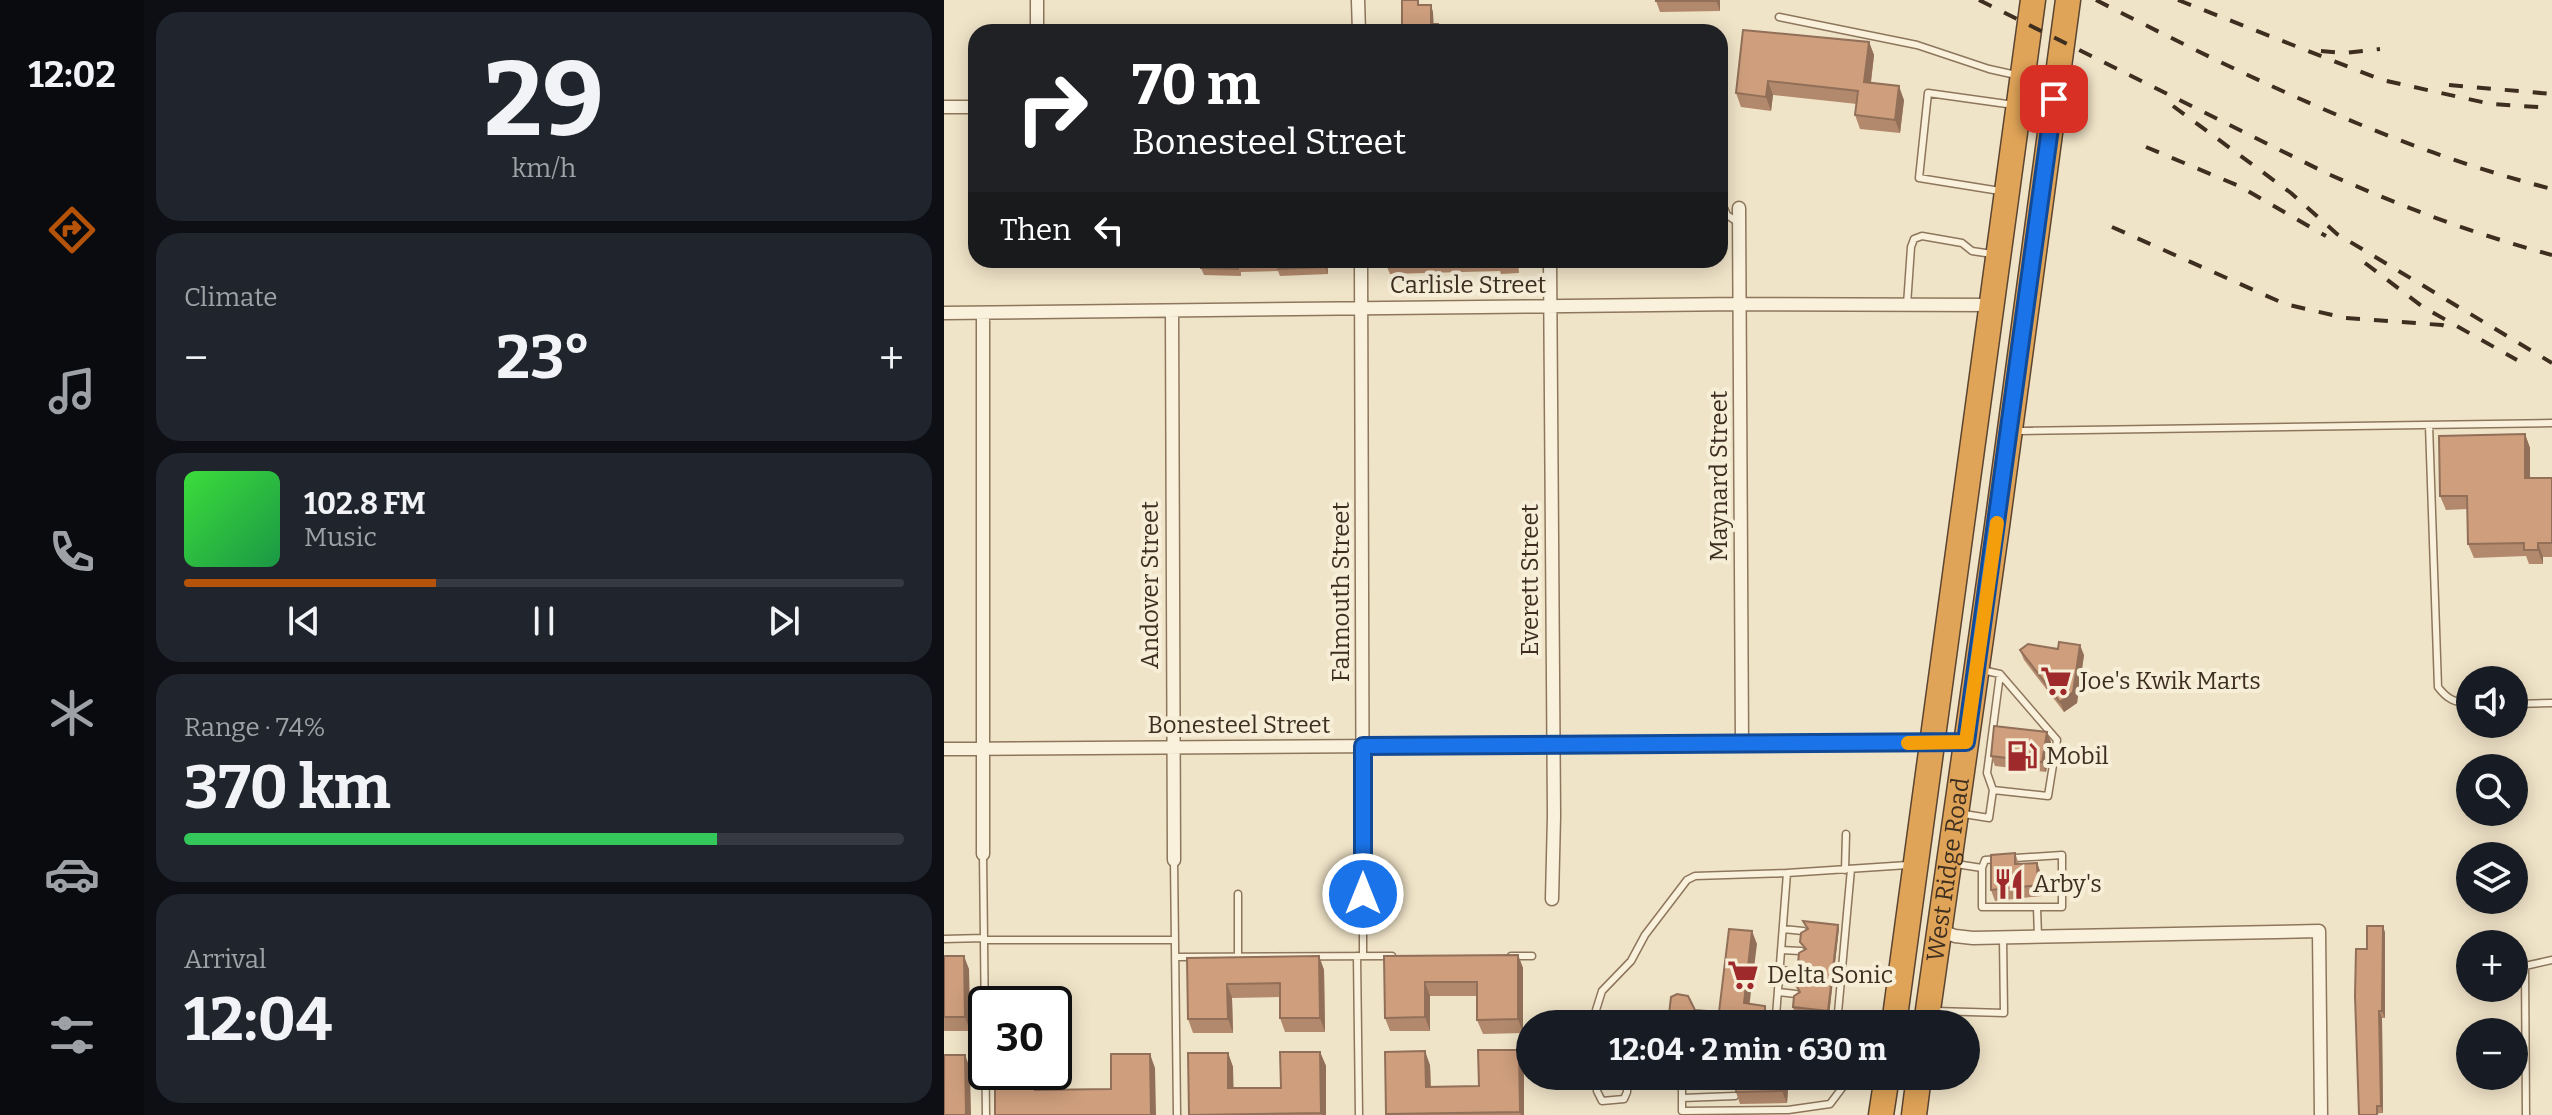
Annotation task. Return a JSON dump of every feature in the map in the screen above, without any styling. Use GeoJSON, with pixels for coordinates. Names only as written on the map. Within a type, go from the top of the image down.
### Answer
{"type":"FeatureCollection","features":[{"type":"Feature","properties":{"kind":"highway","name":"West Ridge Road"},"geometry":{"type":"LineString","coordinates":[[1896,1010],[2033,0]]}},
{"type":"Feature","properties":{"kind":"highway","name":"West Ridge Road"},"geometry":{"type":"LineString","coordinates":[[1928,1010],[1966,742],[1988,672],[2010,431],[2068,0]]}},
{"type":"Feature","properties":{"kind":"highway"},"geometry":{"type":"LineString","coordinates":[[1881,1115],[1885,1090]]}},
{"type":"Feature","properties":{"kind":"highway"},"geometry":{"type":"LineString","coordinates":[[1914,1115],[1917,1090]]}},
{"type":"Feature","properties":{"kind":"street"},"geometry":{"type":"LineString","coordinates":[[1037,0],[1037,24]]}},
{"type":"Feature","properties":{"kind":"street"},"geometry":{"type":"LineString","coordinates":[[1358,0],[1359,24]]}},
{"type":"Feature","properties":{"kind":"street"},"geometry":{"type":"LineString","coordinates":[[944,107],[968,107]]}},
{"type":"Feature","properties":{"kind":"street","name":"Maynard Street"},"geometry":{"type":"LineString","coordinates":[[1739,208],[1742,744]]}},
{"type":"Feature","properties":{"kind":"street","name":"Falmouth Street"},"geometry":{"type":"LineString","coordinates":[[1361,268],[1363,923]]}},
{"type":"Feature","properties":{"kind":"street","name":"Everett Street"},"geometry":{"type":"LineString","coordinates":[[1550,268],[1552,899]]}},
{"type":"Feature","properties":{"kind":"street","name":"Carlisle Street"},"geometry":{"type":"LineString","coordinates":[[944,313],[1740,304],[1992,305]]}},
{"type":"Feature","properties":{"kind":"street","name":"Andover Street"},"geometry":{"type":"LineString","coordinates":[[1172,311],[1174,860]]}},
{"type":"Feature","properties":{"kind":"street"},"geometry":{"type":"LineString","coordinates":[[983,313],[983,854]]}},
{"type":"Feature","properties":{"kind":"street","name":"Bonesteel Street"},"geometry":{"type":"LineString","coordinates":[[944,749],[1966,742]]}},
{"type":"Feature","properties":{"kind":"street"},"geometry":{"type":"LineString","coordinates":[[1939,930],[1965,938],[2319,931],[2321,1115]]}},
{"type":"Feature","properties":{"kind":"lane"},"geometry":{"type":"LineString","coordinates":[[1779,17],[1917,45],[2023,77]]}},
{"type":"Feature","properties":{"kind":"lane"},"geometry":{"type":"LineString","coordinates":[[2007,193],[1919,178],[1928,93],[2019,105]]}},
{"type":"Feature","properties":{"kind":"lane"},"geometry":{"type":"LineString","coordinates":[[1728,216],[1739,223]]}},
{"type":"Feature","properties":{"kind":"lane"},"geometry":{"type":"LineString","coordinates":[[1907,305],[1914,239],[1922,236],[1962,243],[1972,251],[1998,255]]}},
{"type":"Feature","properties":{"kind":"lane"},"geometry":{"type":"LineString","coordinates":[[2010,431],[2552,423]]}},
{"type":"Feature","properties":{"kind":"lane"},"geometry":{"type":"LineString","coordinates":[[2429,425],[2438,687],[2456,702]]}},
{"type":"Feature","properties":{"kind":"lane"},"geometry":{"type":"LineString","coordinates":[[1988,672],[2057,740],[2048,796],[1993,790]]}},
{"type":"Feature","properties":{"kind":"lane"},"geometry":{"type":"LineString","coordinates":[[1956,813],[1989,818],[1993,790],[1987,773],[1988,672]]}},
{"type":"Feature","properties":{"kind":"lane"},"geometry":{"type":"LineString","coordinates":[[2528,704],[2552,703]]}},
{"type":"Feature","properties":{"kind":"lane"},"geometry":{"type":"LineString","coordinates":[[1838,1010],[1848,869],[1846,834]]}},
{"type":"Feature","properties":{"kind":"lane"},"geometry":{"type":"LineString","coordinates":[[983,854],[986,1115]]}},
{"type":"Feature","properties":{"kind":"lane"},"geometry":{"type":"LineString","coordinates":[[2062,855],[2062,907],[1982,907],[1982,868],[1985,860],[2062,855]]}},
{"type":"Feature","properties":{"kind":"lane"},"geometry":{"type":"LineString","coordinates":[[1174,860],[1177,1115]]}},
{"type":"Feature","properties":{"kind":"lane"},"geometry":{"type":"LineString","coordinates":[[1949,863],[1982,868]]}},
{"type":"Feature","properties":{"kind":"lane"},"geometry":{"type":"LineString","coordinates":[[1596,1010],[1602,991],[1631,961],[1645,935],[1687,880],[1695,876],[1916,864]]}},
{"type":"Feature","properties":{"kind":"lane"},"geometry":{"type":"LineString","coordinates":[[1776,1010],[1787,873]]}},
{"type":"Feature","properties":{"kind":"lane"},"geometry":{"type":"LineString","coordinates":[[1238,894],[1238,957]]}},
{"type":"Feature","properties":{"kind":"lane"},"geometry":{"type":"LineString","coordinates":[[2037,907],[2038,937]]}},
{"type":"Feature","properties":{"kind":"lane"},"geometry":{"type":"LineString","coordinates":[[1359,1115],[1363,923]]}},
{"type":"Feature","properties":{"kind":"lane"},"geometry":{"type":"LineString","coordinates":[[1783,929],[1803,931]]}},
{"type":"Feature","properties":{"kind":"lane"},"geometry":{"type":"LineString","coordinates":[[1836,933],[1845,934]]}},
{"type":"Feature","properties":{"kind":"lane"},"geometry":{"type":"LineString","coordinates":[[1980,1014],[2004,1013],[2003,938]]}},
{"type":"Feature","properties":{"kind":"lane"},"geometry":{"type":"LineString","coordinates":[[944,939],[1175,940]]}},
{"type":"Feature","properties":{"kind":"lane"},"geometry":{"type":"LineString","coordinates":[[1781,950],[1801,951]]}},
{"type":"Feature","properties":{"kind":"lane"},"geometry":{"type":"LineString","coordinates":[[1175,957],[1394,956]]}},
{"type":"Feature","properties":{"kind":"lane"},"geometry":{"type":"LineString","coordinates":[[1501,956],[1532,956]]}},
{"type":"Feature","properties":{"kind":"lane"},"geometry":{"type":"LineString","coordinates":[[2526,1115],[2525,966],[2552,960]]}},
{"type":"Feature","properties":{"kind":"lane"},"geometry":{"type":"LineString","coordinates":[[1780,970],[1798,972]]}},
{"type":"Feature","properties":{"kind":"lane"},"geometry":{"type":"LineString","coordinates":[[1833,975],[1841,975]]}},
{"type":"Feature","properties":{"kind":"lane"},"geometry":{"type":"LineString","coordinates":[[1778,992],[1796,994]]}},
{"type":"Feature","properties":{"kind":"lane"},"geometry":{"type":"LineString","coordinates":[[1830,997],[1839,998]]}},
{"type":"Feature","properties":{"kind":"lane"},"geometry":{"type":"LineString","coordinates":[[1597,1090],[1602,1101],[1624,1099],[1627,1090]]}},
{"type":"Feature","properties":{"kind":"lane"},"geometry":{"type":"LineString","coordinates":[[1682,1090],[1682,1111],[1788,1110],[1830,1104],[1840,1090]]}},
{"type":"Feature","properties":{"kind":"lane"},"geometry":{"type":"LineString","coordinates":[[1682,1098],[1735,1096]]}},
{"type":"Feature","properties":{"kind":"building"},"geometry":{"type":"Polygon","coordinates":[[[1402,0],[1418,0],[1418,5],[1431,5],[1431,24],[1402,24],[1402,0]]]}},
{"type":"Feature","properties":{"kind":"building"},"geometry":{"type":"Polygon","coordinates":[[[1716,0],[1716,1],[1656,1],[1716,0]]]}},
{"type":"Feature","properties":{"kind":"building"},"geometry":{"type":"Polygon","coordinates":[[[1743,30],[1869,42],[1864,82],[1899,86],[1895,120],[1855,115],[1858,91],[1768,81],[1766,97],[1736,93],[1743,30]]]}},
{"type":"Feature","properties":{"kind":"building"},"geometry":{"type":"Polygon","coordinates":[[[2525,434],[2525,478],[2552,478],[2552,543],[2538,543],[2538,550],[2524,550],[2524,543],[2468,544],[2467,496],[2440,496],[2439,436],[2525,434]]]}},
{"type":"Feature","properties":{"kind":"building"},"geometry":{"type":"Polygon","coordinates":[[[2059,642],[2080,645],[2073,692],[2060,702],[2020,650],[2028,644],[2058,649],[2059,642]]]}},
{"type":"Feature","properties":{"kind":"building"},"geometry":{"type":"Polygon","coordinates":[[[1994,726],[2047,732],[2042,762],[1991,756],[1994,726]]]}},
{"type":"Feature","properties":{"kind":"building"},"geometry":{"type":"Polygon","coordinates":[[[2015,853],[2015,864],[2037,863],[2038,885],[1991,890],[1991,855],[2015,853]]]}},
{"type":"Feature","properties":{"kind":"building"},"geometry":{"type":"Polygon","coordinates":[[[1803,921],[1838,925],[1828,1010],[1793,1007],[1794,996],[1800,992],[1796,985],[1797,974],[1802,970],[1798,963],[1799,953],[1806,949],[1800,942],[1801,933],[1808,929],[1803,921]]]}},
{"type":"Feature","properties":{"kind":"building"},"geometry":{"type":"Polygon","coordinates":[[[2367,926],[2383,926],[2382,1011],[2379,1011],[2381,1106],[2377,1106],[2377,1115],[2359,1115],[2356,949],[2367,949],[2367,926]]]}},
{"type":"Feature","properties":{"kind":"building"},"geometry":{"type":"Polygon","coordinates":[[[1729,929],[1752,931],[1744,1003],[1765,1006],[1765,1010],[1719,1010],[1729,929]]]}},
{"type":"Feature","properties":{"kind":"building"},"geometry":{"type":"Polygon","coordinates":[[[1518,955],[1516,1019],[1477,1020],[1477,982],[1425,982],[1425,1017],[1385,1018],[1384,956],[1518,955]]]}},
{"type":"Feature","properties":{"kind":"building"},"geometry":{"type":"Polygon","coordinates":[[[944,956],[964,956],[965,1017],[944,1017],[944,956]]]}},
{"type":"Feature","properties":{"kind":"building"},"geometry":{"type":"Polygon","coordinates":[[[1319,956],[1320,1018],[1280,1018],[1280,983],[1227,984],[1228,1019],[1188,1019],[1187,958],[1319,956]]]}},
{"type":"Feature","properties":{"kind":"building"},"geometry":{"type":"Polygon","coordinates":[[[1677,994],[1688,996],[1695,1010],[1670,1010],[1671,997],[1677,994]]]}},
{"type":"Feature","properties":{"kind":"building"},"geometry":{"type":"Polygon","coordinates":[[[1478,1050],[1516,1050],[1516,1090],[1520,1090],[1520,1112],[1386,1114],[1385,1052],[1425,1051],[1426,1087],[1479,1086],[1478,1050]]]}},
{"type":"Feature","properties":{"kind":"building"},"geometry":{"type":"Polygon","coordinates":[[[1280,1052],[1320,1052],[1321,1113],[1189,1115],[1188,1053],[1228,1053],[1228,1088],[1281,1088],[1280,1052]]]}},
{"type":"Feature","properties":{"kind":"building"},"geometry":{"type":"Polygon","coordinates":[[[1111,1054],[1150,1054],[1151,1115],[995,1115],[995,1090],[1111,1089],[1111,1054]]]}},
{"type":"Feature","properties":{"kind":"building"},"geometry":{"type":"Polygon","coordinates":[[[944,1055],[965,1055],[966,1115],[944,1115],[944,1055]]]}},
{"type":"Feature","properties":{"kind":"building"},"geometry":{"type":"Polygon","coordinates":[[[1736,1090],[1782,1090],[1782,1091],[1736,1090]]]}},
{"type":"Feature","properties":{"kind":"railway"},"geometry":{"type":"LineString","coordinates":[[1979,0],[2326,173],[2438,218],[2552,255]]}},
{"type":"Feature","properties":{"kind":"railway"},"geometry":{"type":"LineString","coordinates":[[2096,0],[2263,82],[2376,131],[2434,153],[2552,189]]}},
{"type":"Feature","properties":{"kind":"railway"},"geometry":{"type":"LineString","coordinates":[[2178,0],[2382,80],[2491,104],[2552,108]]}},
{"type":"Feature","properties":{"kind":"railway"},"geometry":{"type":"LineString","coordinates":[[2321,51],[2344,53],[2380,49]]}},
{"type":"Feature","properties":{"kind":"railway"},"geometry":{"type":"LineString","coordinates":[[2449,85],[2552,94]]}},
{"type":"Feature","properties":{"kind":"railway"},"geometry":{"type":"LineString","coordinates":[[2173,106],[2291,193],[2337,234],[2552,363]]}},
{"type":"Feature","properties":{"kind":"railway"},"geometry":{"type":"LineString","coordinates":[[2146,147],[2239,186],[2326,236]]}},
{"type":"Feature","properties":{"kind":"railway"},"geometry":{"type":"LineString","coordinates":[[2112,227],[2285,304],[2345,318],[2442,325],[2453,329]]}},
{"type":"Feature","properties":{"kind":"railway"},"geometry":{"type":"LineString","coordinates":[[2365,263],[2423,307],[2517,360]]}},
{"type":"Feature","properties":{"kind":"slow traffic"},"geometry":{"type":"LineString","coordinates":[[1908,743],[1966,742],[1997,523]]}},
{"type":"Feature","properties":{"kind":"place","name":"Joe's Kwik Marts"},"geometry":{"type":"Point","coordinates":[2056,681]}},
{"type":"Feature","properties":{"kind":"place","name":"Mobil"},"geometry":{"type":"Point","coordinates":[2022,756]}},
{"type":"Feature","properties":{"kind":"place","name":"Arby's"},"geometry":{"type":"Point","coordinates":[2009,884]}},
{"type":"Feature","properties":{"kind":"place","name":"Delta Sonic"},"geometry":{"type":"Point","coordinates":[1743,975]}},
{"type":"Feature","properties":{"kind":"route"},"geometry":{"type":"LineString","coordinates":[[1363,894],[1363,746],[1966,742],[2054,99]]}}]}
